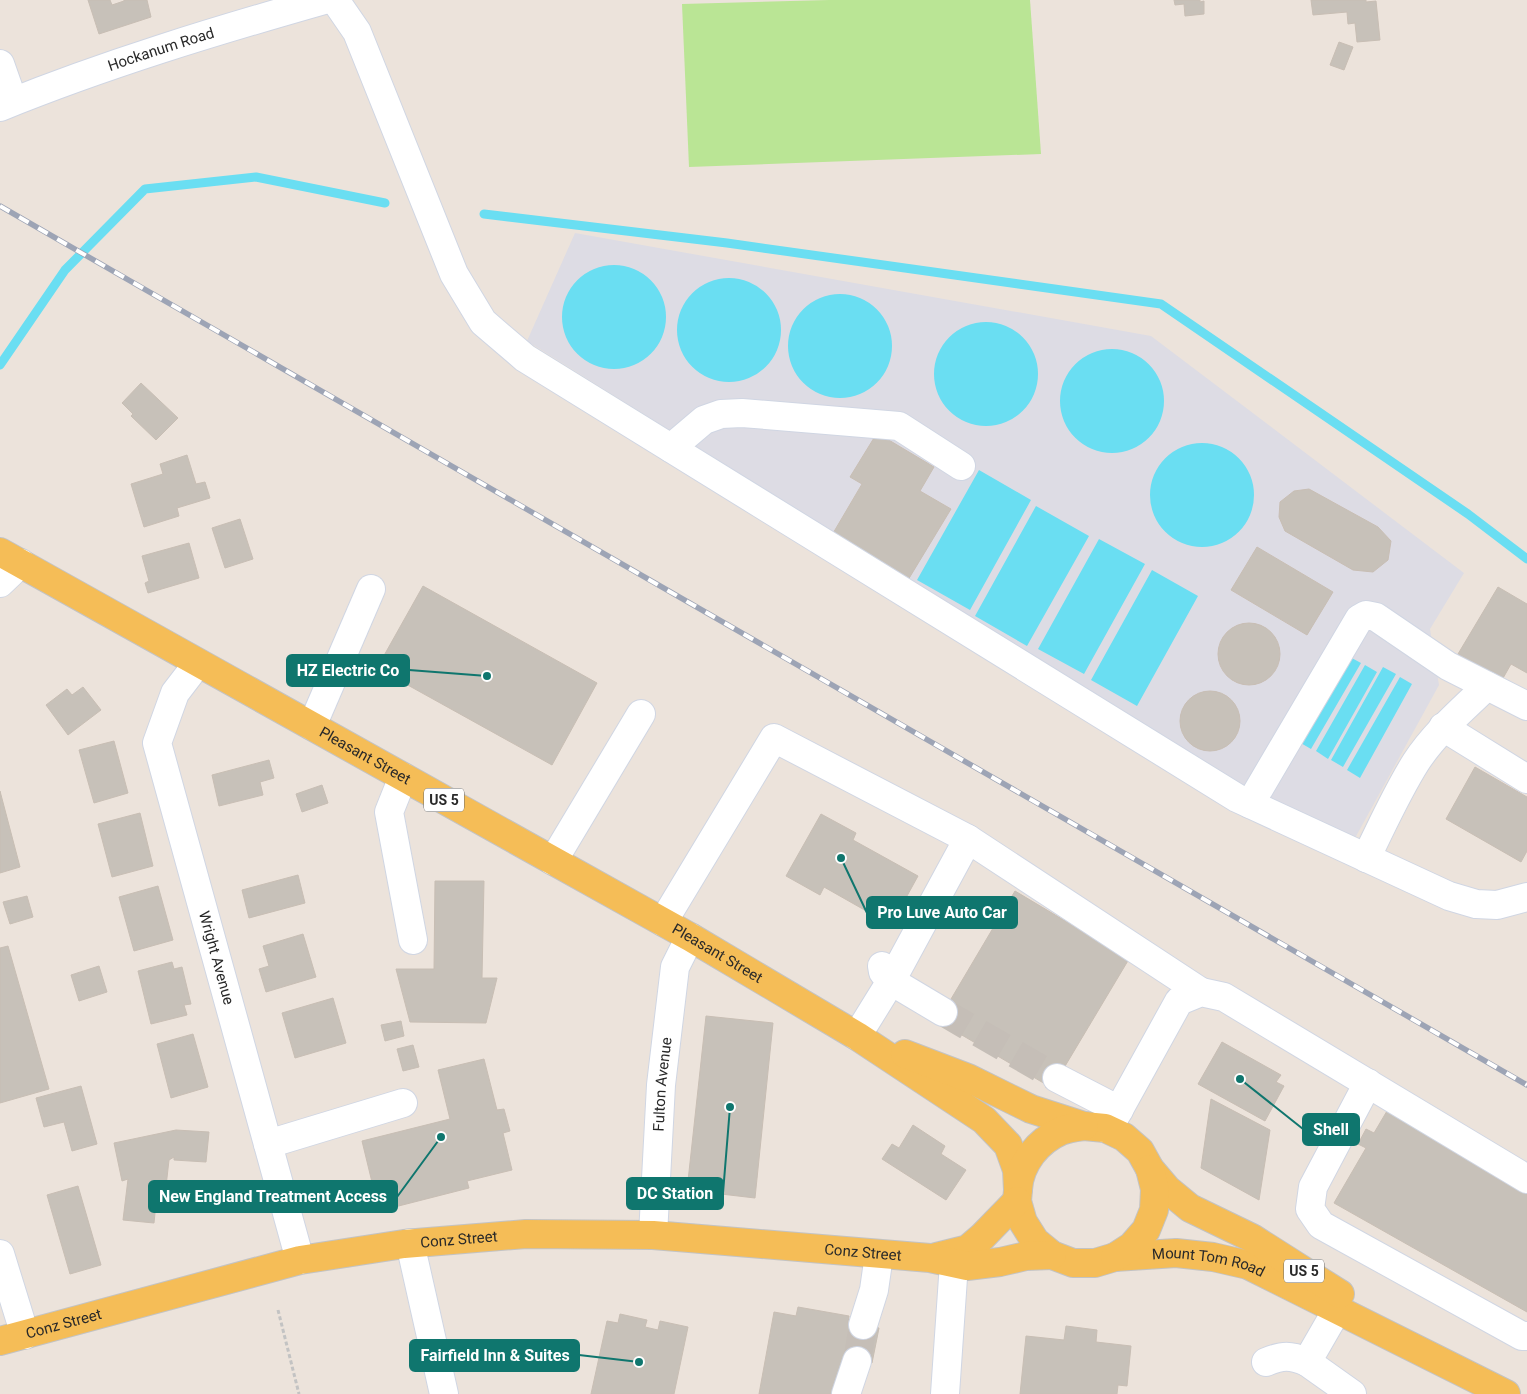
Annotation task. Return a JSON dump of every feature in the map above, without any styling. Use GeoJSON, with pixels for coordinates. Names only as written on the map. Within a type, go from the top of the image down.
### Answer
{"type":"FeatureCollection","features":[{"type":"Feature","properties":{"kind":"main road","name":"Pleasant Street"},"geometry":{"type":"LineString","coordinates":[[10,558],[690,937],[857,1036],[984,1120],[1008,1145],[1017,1170],[1018,1196],[1023,1222],[1035,1241],[1052,1255]]}},
{"type":"Feature","properties":{"kind":"main road","name":"Pleasant Street"},"geometry":{"type":"LineString","coordinates":[[857,1036],[968,1078],[1031,1109],[1108,1125]]}},
{"type":"Feature","properties":{"kind":"main road","name":"Mount Tom Road"},"geometry":{"type":"LineString","coordinates":[[1108,1125],[1140,1151],[1150,1169],[1168,1189],[1190,1208],[1252,1238],[1462,1371]]}},
{"type":"Feature","properties":{"kind":"main road"},"geometry":{"type":"LineString","coordinates":[[1018,1196],[1019,1178],[1028,1158],[1043,1141],[1062,1130],[1108,1125]]}},
{"type":"Feature","properties":{"kind":"main road"},"geometry":{"type":"LineString","coordinates":[[1115,1258],[1132,1246],[1146,1230],[1154,1210],[1155,1189],[1150,1169]]}},
{"type":"Feature","properties":{"kind":"main road","name":"Conz Street"},"geometry":{"type":"LineString","coordinates":[[942,1261],[968,1249],[982,1237],[1018,1196]]}},
{"type":"Feature","properties":{"kind":"main road","name":"Conz Street"},"geometry":{"type":"LineString","coordinates":[[12,1338],[300,1260],[410,1243],[526,1234],[653,1235],[942,1261],[967,1266],[1000,1262],[1026,1256],[1052,1255]]}},
{"type":"Feature","properties":{"kind":"main road","name":"Mount Tom Road"},"geometry":{"type":"LineString","coordinates":[[1052,1255],[1073,1263],[1095,1263],[1115,1258],[1176,1253],[1214,1257],[1248,1265],[1506,1394]]}},
{"type":"Feature","properties":{"kind":"street","name":"Hockanum Road"},"geometry":{"type":"LineString","coordinates":[[6,104],[49,87],[218,30],[324,0]]}},
{"type":"Feature","properties":{"kind":"street"},"geometry":{"type":"LineString","coordinates":[[335,0],[357,32],[454,274],[483,322],[525,358],[1237,798],[1449,896],[1476,904],[1497,905],[1527,897]]}},
{"type":"Feature","properties":{"kind":"street"},"geometry":{"type":"LineString","coordinates":[[0,64],[6,104]]}},
{"type":"Feature","properties":{"kind":"street"},"geometry":{"type":"LineString","coordinates":[[672,448],[704,420],[721,414],[742,413],[899,426],[961,466]]}},
{"type":"Feature","properties":{"kind":"street"},"geometry":{"type":"LineString","coordinates":[[0,583],[10,558]]}},
{"type":"Feature","properties":{"kind":"street"},"geometry":{"type":"LineString","coordinates":[[312,726],[371,589]]}},
{"type":"Feature","properties":{"kind":"street"},"geometry":{"type":"LineString","coordinates":[[1250,804],[1359,619],[1366,615],[1376,617],[1448,666],[1527,706]]}},
{"type":"Feature","properties":{"kind":"street","name":"Wright Avenue"},"geometry":{"type":"LineString","coordinates":[[198,663],[175,693],[157,744],[300,1260]]}},
{"type":"Feature","properties":{"kind":"street"},"geometry":{"type":"LineString","coordinates":[[1366,858],[1388,812],[1416,761],[1443,727],[1487,686]]}},
{"type":"Feature","properties":{"kind":"street"},"geometry":{"type":"LineString","coordinates":[[553,861],[640,714]]}},
{"type":"Feature","properties":{"kind":"street"},"geometry":{"type":"LineString","coordinates":[[1443,727],[1527,779]]}},
{"type":"Feature","properties":{"kind":"street"},"geometry":{"type":"LineString","coordinates":[[768,748],[774,738],[968,839],[1201,992],[1224,997],[1527,1179]]}},
{"type":"Feature","properties":{"kind":"street"},"geometry":{"type":"LineString","coordinates":[[657,919],[742,761],[750,750],[764,746],[929,832],[937,841],[942,851],[939,861],[882,961],[883,972],[891,981],[943,1012]]}},
{"type":"Feature","properties":{"kind":"street"},"geometry":{"type":"LineString","coordinates":[[403,777],[388,812],[413,940]]}},
{"type":"Feature","properties":{"kind":"street"},"geometry":{"type":"LineString","coordinates":[[857,1036],[891,981],[968,839]]}},
{"type":"Feature","properties":{"kind":"street","name":"Fulton Avenue"},"geometry":{"type":"LineString","coordinates":[[653,1235],[661,1085],[675,967],[690,937]]}},
{"type":"Feature","properties":{"kind":"street"},"geometry":{"type":"LineString","coordinates":[[1057,1078],[1108,1125],[1179,1001],[1201,992]]}},
{"type":"Feature","properties":{"kind":"street"},"geometry":{"type":"LineString","coordinates":[[1368,1083],[1313,1187],[1310,1209],[1321,1225],[1522,1336],[1527,1336]]}},
{"type":"Feature","properties":{"kind":"street"},"geometry":{"type":"LineString","coordinates":[[268,1144],[403,1103]]}},
{"type":"Feature","properties":{"kind":"street"},"geometry":{"type":"LineString","coordinates":[[410,1243],[444,1394]]}},
{"type":"Feature","properties":{"kind":"street"},"geometry":{"type":"LineString","coordinates":[[0,1254],[12,1338]]}},
{"type":"Feature","properties":{"kind":"street"},"geometry":{"type":"LineString","coordinates":[[863,1325],[874,1290],[879,1255]]}},
{"type":"Feature","properties":{"kind":"street"},"geometry":{"type":"LineString","coordinates":[[942,1261],[945,1394]]}},
{"type":"Feature","properties":{"kind":"street"},"geometry":{"type":"LineString","coordinates":[[1307,1362],[1337,1310]]}},
{"type":"Feature","properties":{"kind":"street"},"geometry":{"type":"LineString","coordinates":[[1266,1362],[1281,1356],[1295,1357],[1307,1362],[1338,1390]]}},
{"type":"Feature","properties":{"kind":"street"},"geometry":{"type":"LineString","coordinates":[[846,1394],[857,1360]]}},
{"type":"Feature","properties":{"kind":"path"},"geometry":{"type":"LineString","coordinates":[[278,1310],[299,1394]]}},
{"type":"Feature","properties":{"kind":"shaded area"},"geometry":{"type":"Polygon","coordinates":[[[575,233],[1151,336],[1464,573],[1430,629],[1439,685],[1354,840],[1233,782],[527,341],[575,233]]]}},
{"type":"Feature","properties":{"kind":"green space"},"geometry":{"type":"Polygon","coordinates":[[[829,0],[1030,0],[1041,154],[689,167],[682,4],[829,0]]]}},
{"type":"Feature","properties":{"kind":"water"},"geometry":{"type":"Polygon","coordinates":[[[614,265],[634,269],[651,280],[662,297],[666,317],[662,337],[651,354],[634,365],[614,369],[594,365],[577,354],[566,337],[562,317],[566,297],[577,280],[594,269],[614,265]]]}},
{"type":"Feature","properties":{"kind":"water"},"geometry":{"type":"Polygon","coordinates":[[[729,278],[749,282],[766,293],[777,310],[781,330],[777,350],[766,367],[749,378],[729,382],[709,378],[692,367],[681,350],[677,330],[681,310],[692,293],[709,282],[729,278]]]}},
{"type":"Feature","properties":{"kind":"water"},"geometry":{"type":"Polygon","coordinates":[[[840,294],[860,298],[877,309],[888,326],[892,346],[888,366],[877,383],[860,394],[840,398],[820,394],[803,383],[792,366],[788,346],[792,326],[803,309],[820,298],[840,294]]]}},
{"type":"Feature","properties":{"kind":"water"},"geometry":{"type":"Polygon","coordinates":[[[986,322],[1006,326],[1023,337],[1034,354],[1038,374],[1034,394],[1023,411],[1006,422],[986,426],[966,422],[949,411],[938,394],[934,374],[938,354],[949,337],[966,326],[986,322]]]}},
{"type":"Feature","properties":{"kind":"water"},"geometry":{"type":"Polygon","coordinates":[[[1112,349],[1132,353],[1149,364],[1160,381],[1164,401],[1160,421],[1149,438],[1132,449],[1112,453],[1092,449],[1075,438],[1064,421],[1060,401],[1064,381],[1075,364],[1092,353],[1112,349]]]}},
{"type":"Feature","properties":{"kind":"water"},"geometry":{"type":"Polygon","coordinates":[[[1202,443],[1222,447],[1239,458],[1250,475],[1254,495],[1250,515],[1239,532],[1222,543],[1202,547],[1182,543],[1165,532],[1154,515],[1150,495],[1154,475],[1165,458],[1182,447],[1202,443]]]}},
{"type":"Feature","properties":{"kind":"water"},"geometry":{"type":"Polygon","coordinates":[[[979,470],[1031,500],[970,610],[917,580],[979,470]]]}},
{"type":"Feature","properties":{"kind":"water"},"geometry":{"type":"Polygon","coordinates":[[[1036,506],[1089,536],[1027,646],[975,616],[1036,506]]]}},
{"type":"Feature","properties":{"kind":"water"},"geometry":{"type":"Polygon","coordinates":[[[1099,539],[1145,564],[1084,674],[1038,649],[1099,539]]]}},
{"type":"Feature","properties":{"kind":"water"},"geometry":{"type":"Polygon","coordinates":[[[1152,570],[1198,596],[1137,706],[1091,680],[1152,570]]]}},
{"type":"Feature","properties":{"kind":"water"},"geometry":{"type":"Polygon","coordinates":[[[1348,656],[1361,663],[1311,749],[1299,742],[1348,656]]]}},
{"type":"Feature","properties":{"kind":"water"},"geometry":{"type":"Polygon","coordinates":[[[1365,665],[1377,672],[1328,759],[1316,751],[1365,665]]]}},
{"type":"Feature","properties":{"kind":"water"},"geometry":{"type":"Polygon","coordinates":[[[1383,667],[1396,674],[1343,767],[1331,760],[1383,667]]]}},
{"type":"Feature","properties":{"kind":"water"},"geometry":{"type":"Polygon","coordinates":[[[1400,677],[1412,684],[1360,778],[1347,770],[1400,677]]]}},
{"type":"Feature","properties":{"kind":"building"},"geometry":{"type":"Polygon","coordinates":[[[88,0],[110,0],[112,5],[124,0],[147,0],[151,17],[99,34],[88,0]]]}},
{"type":"Feature","properties":{"kind":"building"},"geometry":{"type":"Polygon","coordinates":[[[1174,0],[1204,1],[1204,14],[1185,16],[1184,4],[1175,5],[1174,0]]]}},
{"type":"Feature","properties":{"kind":"building"},"geometry":{"type":"Polygon","coordinates":[[[1311,0],[1376,1],[1380,40],[1357,42],[1355,23],[1348,24],[1347,12],[1313,15],[1311,0]]]}},
{"type":"Feature","properties":{"kind":"building"},"geometry":{"type":"Polygon","coordinates":[[[1339,42],[1353,47],[1344,70],[1330,65],[1339,42]]]}},
{"type":"Feature","properties":{"kind":"building"},"geometry":{"type":"Polygon","coordinates":[[[141,383],[178,418],[156,440],[131,416],[133,414],[122,403],[141,383]]]}},
{"type":"Feature","properties":{"kind":"building"},"geometry":{"type":"Polygon","coordinates":[[[877,433],[934,467],[920,491],[951,509],[908,580],[832,535],[862,484],[850,477],[877,433]]]}},
{"type":"Feature","properties":{"kind":"building"},"geometry":{"type":"Polygon","coordinates":[[[187,455],[196,484],[205,482],[210,498],[177,508],[179,516],[144,527],[131,484],[163,474],[160,464],[187,455]]]}},
{"type":"Feature","properties":{"kind":"building"},"geometry":{"type":"Polygon","coordinates":[[[1309,489],[1378,527],[1391,541],[1388,560],[1373,572],[1353,570],[1285,531],[1279,517],[1280,502],[1294,491],[1309,489]]]}},
{"type":"Feature","properties":{"kind":"building"},"geometry":{"type":"Polygon","coordinates":[[[240,519],[253,559],[225,568],[212,528],[240,519]]]}},
{"type":"Feature","properties":{"kind":"building"},"geometry":{"type":"Polygon","coordinates":[[[189,543],[199,578],[148,593],[145,583],[149,581],[142,556],[189,543]]]}},
{"type":"Feature","properties":{"kind":"building"},"geometry":{"type":"Polygon","coordinates":[[[1257,547],[1333,592],[1307,635],[1231,590],[1257,547]]]}},
{"type":"Feature","properties":{"kind":"building"},"geometry":{"type":"Polygon","coordinates":[[[423,586],[597,683],[552,765],[377,668],[423,586]]]}},
{"type":"Feature","properties":{"kind":"building"},"geometry":{"type":"Polygon","coordinates":[[[1498,587],[1527,604],[1527,673],[1511,664],[1502,680],[1458,654],[1498,587]]]}},
{"type":"Feature","properties":{"kind":"building"},"geometry":{"type":"Polygon","coordinates":[[[1243,623],[1255,623],[1271,632],[1278,642],[1280,654],[1278,666],[1271,676],[1255,685],[1243,685],[1232,680],[1223,671],[1218,660],[1218,648],[1223,637],[1232,628],[1243,623]]]}},
{"type":"Feature","properties":{"kind":"building"},"geometry":{"type":"Polygon","coordinates":[[[83,687],[101,710],[68,735],[46,705],[67,689],[72,695],[83,687]]]}},
{"type":"Feature","properties":{"kind":"building"},"geometry":{"type":"Polygon","coordinates":[[[1204,691],[1216,691],[1232,699],[1238,709],[1240,721],[1238,733],[1232,743],[1216,751],[1204,751],[1188,743],[1180,727],[1180,715],[1188,699],[1204,691]]]}},
{"type":"Feature","properties":{"kind":"building"},"geometry":{"type":"Polygon","coordinates":[[[114,741],[128,793],[94,803],[79,750],[114,741]]]}},
{"type":"Feature","properties":{"kind":"building"},"geometry":{"type":"Polygon","coordinates":[[[269,760],[274,778],[260,782],[263,795],[219,806],[212,775],[269,760]]]}},
{"type":"Feature","properties":{"kind":"building"},"geometry":{"type":"Polygon","coordinates":[[[1475,767],[1527,797],[1527,851],[1521,862],[1446,819],[1475,767]]]}},
{"type":"Feature","properties":{"kind":"building"},"geometry":{"type":"Polygon","coordinates":[[[322,785],[328,803],[302,812],[296,794],[322,785]]]}},
{"type":"Feature","properties":{"kind":"building"},"geometry":{"type":"Polygon","coordinates":[[[0,791],[20,867],[0,873],[0,791]]]}},
{"type":"Feature","properties":{"kind":"building"},"geometry":{"type":"Polygon","coordinates":[[[140,813],[153,866],[112,877],[98,824],[140,813]]]}},
{"type":"Feature","properties":{"kind":"building"},"geometry":{"type":"Polygon","coordinates":[[[821,814],[856,833],[853,840],[918,876],[891,925],[824,887],[820,895],[786,876],[821,814]]]}},
{"type":"Feature","properties":{"kind":"building"},"geometry":{"type":"Polygon","coordinates":[[[298,875],[305,903],[249,918],[242,890],[298,875]]]}},
{"type":"Feature","properties":{"kind":"building"},"geometry":{"type":"Polygon","coordinates":[[[435,881],[484,881],[482,978],[497,978],[486,1023],[410,1022],[396,969],[434,969],[435,881]]]}},
{"type":"Feature","properties":{"kind":"building"},"geometry":{"type":"Polygon","coordinates":[[[158,886],[173,940],[134,951],[119,897],[158,886]]]}},
{"type":"Feature","properties":{"kind":"building"},"geometry":{"type":"Polygon","coordinates":[[[1015,891],[1129,959],[1052,1088],[938,1021],[1015,891]]]}},
{"type":"Feature","properties":{"kind":"building"},"geometry":{"type":"Polygon","coordinates":[[[27,896],[33,917],[10,924],[3,902],[27,896]]]}},
{"type":"Feature","properties":{"kind":"building"},"geometry":{"type":"Polygon","coordinates":[[[303,934],[316,977],[266,992],[259,969],[269,966],[263,946],[303,934]]]}},
{"type":"Feature","properties":{"kind":"building"},"geometry":{"type":"Polygon","coordinates":[[[8,946],[49,1089],[0,1103],[0,948],[8,946]]]}},
{"type":"Feature","properties":{"kind":"building"},"geometry":{"type":"Polygon","coordinates":[[[172,962],[174,969],[182,967],[191,1004],[184,1005],[187,1015],[151,1024],[138,971],[172,962]]]}},
{"type":"Feature","properties":{"kind":"building"},"geometry":{"type":"Polygon","coordinates":[[[99,966],[107,992],[79,1001],[71,975],[99,966]]]}},
{"type":"Feature","properties":{"kind":"building"},"geometry":{"type":"Polygon","coordinates":[[[333,998],[346,1043],[295,1058],[282,1013],[333,998]]]}},
{"type":"Feature","properties":{"kind":"building"},"geometry":{"type":"Polygon","coordinates":[[[706,1016],[773,1023],[755,1198],[687,1190],[706,1016]]]}},
{"type":"Feature","properties":{"kind":"building"},"geometry":{"type":"Polygon","coordinates":[[[401,1021],[404,1036],[385,1041],[381,1025],[401,1021]]]}},
{"type":"Feature","properties":{"kind":"building"},"geometry":{"type":"Polygon","coordinates":[[[193,1034],[208,1087],[171,1098],[157,1044],[193,1034]]]}},
{"type":"Feature","properties":{"kind":"building"},"geometry":{"type":"Polygon","coordinates":[[[1222,1042],[1281,1075],[1276,1082],[1284,1086],[1265,1121],[1198,1084],[1222,1042]]]}},
{"type":"Feature","properties":{"kind":"building"},"geometry":{"type":"Polygon","coordinates":[[[413,1045],[419,1067],[403,1071],[397,1049],[413,1045]]]}},
{"type":"Feature","properties":{"kind":"building"},"geometry":{"type":"Polygon","coordinates":[[[484,1059],[497,1110],[504,1109],[510,1131],[503,1133],[512,1170],[467,1181],[469,1188],[379,1211],[362,1141],[450,1119],[438,1070],[484,1059]]]}},
{"type":"Feature","properties":{"kind":"building"},"geometry":{"type":"Polygon","coordinates":[[[81,1086],[97,1144],[72,1151],[64,1122],[44,1127],[36,1098],[81,1086]]]}},
{"type":"Feature","properties":{"kind":"building"},"geometry":{"type":"Polygon","coordinates":[[[1211,1099],[1270,1130],[1259,1200],[1201,1168],[1211,1099]]]}},
{"type":"Feature","properties":{"kind":"building"},"geometry":{"type":"Polygon","coordinates":[[[1387,1111],[1527,1191],[1527,1312],[1334,1203],[1366,1148],[1358,1144],[1366,1129],[1374,1133],[1387,1111]]]}},
{"type":"Feature","properties":{"kind":"building"},"geometry":{"type":"Polygon","coordinates":[[[913,1125],[945,1146],[941,1154],[966,1170],[946,1200],[882,1159],[892,1144],[899,1148],[913,1125]]]}},
{"type":"Feature","properties":{"kind":"building"},"geometry":{"type":"Polygon","coordinates":[[[176,1130],[209,1132],[206,1162],[174,1160],[174,1157],[169,1160],[164,1204],[156,1203],[154,1223],[123,1220],[128,1179],[122,1181],[114,1143],[176,1130]]]}},
{"type":"Feature","properties":{"kind":"building"},"geometry":{"type":"Polygon","coordinates":[[[78,1186],[101,1265],[70,1274],[47,1195],[78,1186]]]}},
{"type":"Feature","properties":{"kind":"building"},"geometry":{"type":"Polygon","coordinates":[[[798,1307],[849,1316],[848,1323],[879,1328],[872,1363],[845,1358],[838,1394],[759,1394],[774,1312],[796,1316],[798,1307]]]}},
{"type":"Feature","properties":{"kind":"building"},"geometry":{"type":"Polygon","coordinates":[[[620,1314],[647,1320],[645,1327],[658,1330],[660,1321],[688,1327],[674,1394],[591,1394],[607,1321],[618,1323],[620,1314]]]}},
{"type":"Feature","properties":{"kind":"building"},"geometry":{"type":"Polygon","coordinates":[[[1066,1326],[1097,1330],[1096,1342],[1131,1346],[1127,1386],[1118,1385],[1117,1394],[1020,1394],[1026,1336],[1064,1340],[1066,1326]]]}},
{"type":"Feature","properties":{"kind":"waterway"},"geometry":{"type":"LineString","coordinates":[[0,365],[65,270],[145,189],[256,177],[385,203]]}},
{"type":"Feature","properties":{"kind":"waterway"},"geometry":{"type":"LineString","coordinates":[[484,214],[727,243],[1161,304],[1468,514],[1527,559]]}},
{"type":"Feature","properties":{"kind":"tunnel"},"geometry":{"type":"LineString","coordinates":[[943,1012],[1057,1078]]}},
{"type":"Feature","properties":{"kind":"tunnel"},"geometry":{"type":"LineString","coordinates":[[857,1361],[863,1325]]}},
{"type":"Feature","properties":{"kind":"railway"},"geometry":{"type":"LineString","coordinates":[[0,206],[1527,1085]]}},
{"type":"Feature","properties":{"kind":"place","name":"HZ Electric Co"},"geometry":{"type":"Point","coordinates":[487,676]}},
{"type":"Feature","properties":{"kind":"place","name":"Pro Luve Auto Car"},"geometry":{"type":"Point","coordinates":[841,858]}},
{"type":"Feature","properties":{"kind":"place","name":"Shell"},"geometry":{"type":"Point","coordinates":[1240,1079]}},
{"type":"Feature","properties":{"kind":"place","name":"DC Station"},"geometry":{"type":"Point","coordinates":[730,1107]}},
{"type":"Feature","properties":{"kind":"place","name":"New England Treatment Access"},"geometry":{"type":"Point","coordinates":[441,1137]}},
{"type":"Feature","properties":{"kind":"place","name":"Fairfield Inn & Suites"},"geometry":{"type":"Point","coordinates":[639,1362]}}]}
